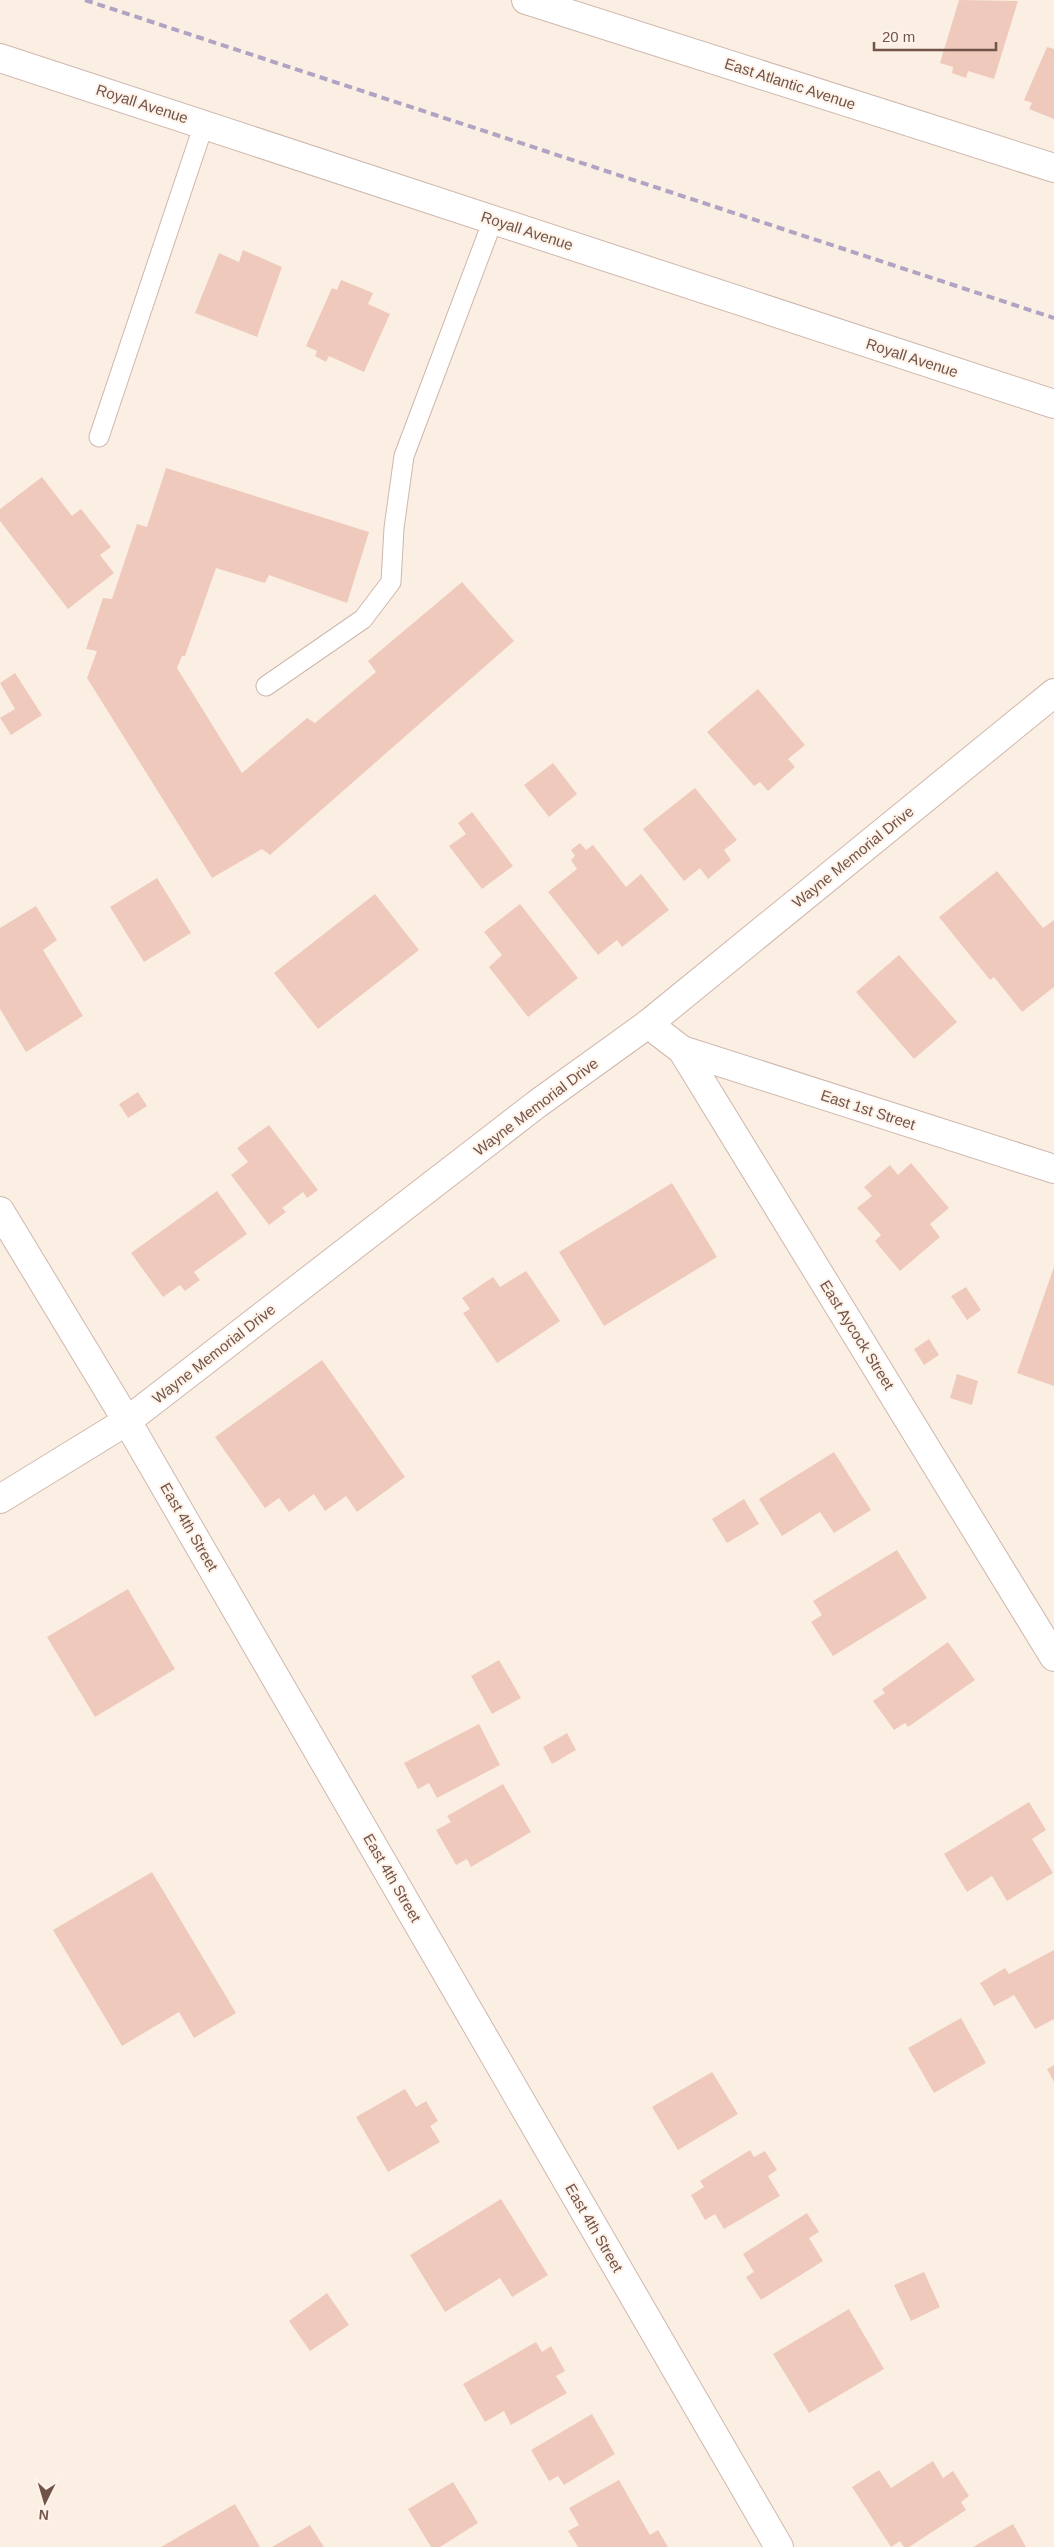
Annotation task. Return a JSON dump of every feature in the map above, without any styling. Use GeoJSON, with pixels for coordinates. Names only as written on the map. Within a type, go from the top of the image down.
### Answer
{"type":"FeatureCollection","features":[{"type":"Feature","properties":{"kind":"street","name":"East Atlantic Avenue"},"geometry":{"type":"LineString","coordinates":[[526,0],[1054,168]]}},
{"type":"Feature","properties":{"kind":"street","name":"Royall Avenue"},"geometry":{"type":"LineString","coordinates":[[0,58],[1054,404]]}},
{"type":"Feature","properties":{"kind":"street","name":"Wayne Memorial Drive"},"geometry":{"type":"LineString","coordinates":[[0,1499],[127,1421],[537,1104],[648,1024],[1054,692]]}},
{"type":"Feature","properties":{"kind":"street","name":"East Aycock Street"},"geometry":{"type":"LineString","coordinates":[[648,1024],[682,1050],[1054,1656]]}},
{"type":"Feature","properties":{"kind":"street","name":"East 1st Street"},"geometry":{"type":"LineString","coordinates":[[682,1050],[1054,1169]]}},
{"type":"Feature","properties":{"kind":"street","name":"East 4th Street"},"geometry":{"type":"LineString","coordinates":[[0,1211],[127,1421],[779,2547]]}},
{"type":"Feature","properties":{"kind":"lane"},"geometry":{"type":"LineString","coordinates":[[99,437],[204,124]]}},
{"type":"Feature","properties":{"kind":"lane"},"geometry":{"type":"LineString","coordinates":[[266,686],[363,619],[391,582],[394,528],[404,456],[493,220]]}},
{"type":"Feature","properties":{"kind":"building"},"geometry":{"type":"Polygon","coordinates":[[[959,0],[1018,1],[994,79],[968,71],[966,78],[952,73],[953,67],[940,63],[959,0]]]}},
{"type":"Feature","properties":{"kind":"building"},"geometry":{"type":"Polygon","coordinates":[[[1047,47],[1054,49],[1054,119],[1029,109],[1032,103],[1024,100],[1047,47]]]}},
{"type":"Feature","properties":{"kind":"building"},"geometry":{"type":"Polygon","coordinates":[[[243,250],[282,267],[257,337],[195,313],[219,253],[239,262],[243,250]]]}},
{"type":"Feature","properties":{"kind":"building"},"geometry":{"type":"Polygon","coordinates":[[[341,280],[373,293],[368,304],[390,314],[364,372],[329,356],[326,362],[315,356],[317,351],[306,346],[332,288],[337,290],[341,280]]]}},
{"type":"Feature","properties":{"kind":"building"},"geometry":{"type":"Polygon","coordinates":[[[166,468],[369,532],[347,603],[269,575],[265,583],[216,568],[185,656],[182,656],[177,668],[242,773],[307,718],[315,723],[376,672],[368,661],[462,582],[514,641],[270,855],[262,849],[212,878],[87,678],[97,651],[86,649],[103,598],[112,599],[137,524],[147,527],[166,468]]]}},
{"type":"Feature","properties":{"kind":"building"},"geometry":{"type":"Polygon","coordinates":[[[42,477],[72,516],[81,509],[111,547],[100,555],[114,573],[68,609],[0,521],[0,509],[42,477]]]}},
{"type":"Feature","properties":{"kind":"building"},"geometry":{"type":"Polygon","coordinates":[[[15,673],[42,715],[11,735],[0,718],[15,709],[0,683],[15,673]]]}},
{"type":"Feature","properties":{"kind":"building"},"geometry":{"type":"Polygon","coordinates":[[[758,689],[805,745],[788,759],[795,767],[768,791],[760,782],[754,786],[707,732],[758,689]]]}},
{"type":"Feature","properties":{"kind":"building"},"geometry":{"type":"Polygon","coordinates":[[[553,763],[577,794],[549,817],[524,785],[553,763]]]}},
{"type":"Feature","properties":{"kind":"building"},"geometry":{"type":"Polygon","coordinates":[[[695,788],[737,840],[724,850],[731,860],[708,879],[700,868],[684,881],[643,829],[695,788]]]}},
{"type":"Feature","properties":{"kind":"building"},"geometry":{"type":"Polygon","coordinates":[[[472,812],[513,866],[482,889],[449,846],[466,834],[458,823],[472,812]]]}},
{"type":"Feature","properties":{"kind":"building"},"geometry":{"type":"Polygon","coordinates":[[[580,843],[586,850],[593,845],[626,887],[641,874],[669,910],[622,947],[617,940],[598,955],[548,892],[577,869],[571,860],[575,856],[571,850],[580,843]]]}},
{"type":"Feature","properties":{"kind":"building"},"geometry":{"type":"Polygon","coordinates":[[[997,871],[1043,928],[1054,920],[1054,987],[1022,1012],[994,977],[990,980],[939,917],[997,871]]]}},
{"type":"Feature","properties":{"kind":"building"},"geometry":{"type":"Polygon","coordinates":[[[157,878],[191,933],[144,962],[110,907],[157,878]]]}},
{"type":"Feature","properties":{"kind":"building"},"geometry":{"type":"Polygon","coordinates":[[[375,894],[419,950],[318,1029],[274,973],[375,894]]]}},
{"type":"Feature","properties":{"kind":"building"},"geometry":{"type":"Polygon","coordinates":[[[520,904],[578,978],[528,1017],[489,967],[502,955],[484,932],[520,904]]]}},
{"type":"Feature","properties":{"kind":"building"},"geometry":{"type":"Polygon","coordinates":[[[36,906],[57,940],[43,950],[83,1016],[26,1052],[0,1009],[0,928],[36,906]]]}},
{"type":"Feature","properties":{"kind":"building"},"geometry":{"type":"Polygon","coordinates":[[[899,955],[957,1022],[914,1059],[856,992],[899,955]]]}},
{"type":"Feature","properties":{"kind":"building"},"geometry":{"type":"Polygon","coordinates":[[[138,1092],[147,1106],[128,1118],[119,1104],[138,1092]]]}},
{"type":"Feature","properties":{"kind":"building"},"geometry":{"type":"Polygon","coordinates":[[[269,1125],[318,1190],[307,1198],[303,1192],[282,1208],[286,1212],[269,1225],[231,1175],[248,1162],[237,1148],[269,1125]]]}},
{"type":"Feature","properties":{"kind":"building"},"geometry":{"type":"Polygon","coordinates":[[[911,1163],[949,1208],[930,1224],[940,1237],[900,1271],[875,1241],[881,1235],[857,1208],[872,1196],[864,1187],[890,1165],[898,1175],[911,1163]]]}},
{"type":"Feature","properties":{"kind":"building"},"geometry":{"type":"Polygon","coordinates":[[[672,1183],[717,1257],[604,1326],[559,1252],[672,1183]]]}},
{"type":"Feature","properties":{"kind":"building"},"geometry":{"type":"Polygon","coordinates":[[[217,1191],[247,1234],[194,1272],[200,1280],[185,1291],[180,1285],[163,1297],[131,1253],[217,1191]]]}},
{"type":"Feature","properties":{"kind":"building"},"geometry":{"type":"Polygon","coordinates":[[[1054,1267],[1054,1386],[1017,1373],[1054,1267]]]}},
{"type":"Feature","properties":{"kind":"building"},"geometry":{"type":"Polygon","coordinates":[[[526,1271],[560,1321],[497,1363],[463,1313],[470,1309],[462,1298],[493,1277],[500,1287],[526,1271]]]}},
{"type":"Feature","properties":{"kind":"building"},"geometry":{"type":"Polygon","coordinates":[[[966,1287],[981,1310],[967,1320],[951,1296],[966,1287]]]}},
{"type":"Feature","properties":{"kind":"building"},"geometry":{"type":"Polygon","coordinates":[[[929,1339],[939,1355],[924,1365],[914,1349],[929,1339]]]}},
{"type":"Feature","properties":{"kind":"building"},"geometry":{"type":"Polygon","coordinates":[[[322,1360],[405,1477],[357,1512],[346,1496],[325,1511],[314,1494],[289,1512],[279,1498],[265,1508],[215,1437],[322,1360]]]}},
{"type":"Feature","properties":{"kind":"building"},"geometry":{"type":"Polygon","coordinates":[[[957,1374],[978,1381],[972,1405],[950,1398],[957,1374]]]}},
{"type":"Feature","properties":{"kind":"building"},"geometry":{"type":"Polygon","coordinates":[[[834,1452],[871,1510],[834,1533],[820,1512],[782,1536],[759,1499],[834,1452]]]}},
{"type":"Feature","properties":{"kind":"building"},"geometry":{"type":"Polygon","coordinates":[[[744,1499],[759,1524],[727,1543],[712,1519],[744,1499]]]}},
{"type":"Feature","properties":{"kind":"building"},"geometry":{"type":"Polygon","coordinates":[[[897,1550],[927,1598],[833,1656],[811,1622],[822,1615],[813,1601],[897,1550]]]}},
{"type":"Feature","properties":{"kind":"building"},"geometry":{"type":"Polygon","coordinates":[[[128,1589],[175,1669],[95,1717],[47,1637],[128,1589]]]}},
{"type":"Feature","properties":{"kind":"building"},"geometry":{"type":"Polygon","coordinates":[[[948,1642],[975,1680],[908,1727],[905,1723],[894,1730],[873,1701],[885,1693],[882,1689],[948,1642]]]}},
{"type":"Feature","properties":{"kind":"building"},"geometry":{"type":"Polygon","coordinates":[[[499,1660],[521,1698],[492,1714],[471,1676],[499,1660]]]}},
{"type":"Feature","properties":{"kind":"building"},"geometry":{"type":"Polygon","coordinates":[[[479,1724],[500,1765],[437,1798],[429,1783],[418,1789],[404,1763],[479,1724]]]}},
{"type":"Feature","properties":{"kind":"building"},"geometry":{"type":"Polygon","coordinates":[[[567,1733],[576,1750],[552,1764],[543,1747],[567,1733]]]}},
{"type":"Feature","properties":{"kind":"building"},"geometry":{"type":"Polygon","coordinates":[[[503,1784],[531,1832],[471,1867],[467,1859],[456,1865],[436,1830],[451,1822],[447,1816],[503,1784]]]}},
{"type":"Feature","properties":{"kind":"building"},"geometry":{"type":"Polygon","coordinates":[[[1029,1802],[1046,1830],[1032,1839],[1053,1873],[1007,1901],[992,1876],[967,1892],[944,1854],[1029,1802]]]}},
{"type":"Feature","properties":{"kind":"building"},"geometry":{"type":"Polygon","coordinates":[[[152,1872],[236,2013],[194,2038],[179,2012],[122,2046],[53,1930],[152,1872]]]}},
{"type":"Feature","properties":{"kind":"building"},"geometry":{"type":"Polygon","coordinates":[[[1054,1950],[1054,2019],[1035,2029],[1014,1995],[994,2006],[980,1983],[1005,1968],[1009,1974],[1054,1950]]]}},
{"type":"Feature","properties":{"kind":"building"},"geometry":{"type":"Polygon","coordinates":[[[961,2018],[986,2063],[934,2093],[908,2048],[961,2018]]]}},
{"type":"Feature","properties":{"kind":"building"},"geometry":{"type":"Polygon","coordinates":[[[1054,2065],[1054,2082],[1047,2069],[1054,2065]]]}},
{"type":"Feature","properties":{"kind":"building"},"geometry":{"type":"Polygon","coordinates":[[[712,2072],[738,2114],[678,2150],[652,2107],[712,2072]]]}},
{"type":"Feature","properties":{"kind":"building"},"geometry":{"type":"Polygon","coordinates":[[[405,2089],[416,2107],[426,2101],[438,2121],[430,2126],[440,2142],[388,2172],[356,2117],[405,2089]]]}},
{"type":"Feature","properties":{"kind":"building"},"geometry":{"type":"Polygon","coordinates":[[[750,2150],[754,2157],[765,2151],[777,2170],[768,2176],[780,2196],[724,2229],[715,2214],[705,2220],[691,2195],[704,2187],[700,2181],[750,2150]]]}},
{"type":"Feature","properties":{"kind":"building"},"geometry":{"type":"Polygon","coordinates":[[[501,2199],[548,2275],[512,2297],[500,2278],[445,2312],[410,2255],[501,2199]]]}},
{"type":"Feature","properties":{"kind":"building"},"geometry":{"type":"Polygon","coordinates":[[[807,2213],[819,2232],[809,2238],[823,2261],[761,2300],[746,2277],[754,2272],[743,2254],[807,2213]]]}},
{"type":"Feature","properties":{"kind":"building"},"geometry":{"type":"Polygon","coordinates":[[[924,2272],[940,2307],[911,2321],[894,2285],[924,2272]]]}},
{"type":"Feature","properties":{"kind":"building"},"geometry":{"type":"Polygon","coordinates":[[[327,2293],[349,2325],[310,2351],[289,2321],[327,2293]]]}},
{"type":"Feature","properties":{"kind":"building"},"geometry":{"type":"Polygon","coordinates":[[[849,2309],[884,2369],[809,2413],[773,2354],[849,2309]]]}},
{"type":"Feature","properties":{"kind":"building"},"geometry":{"type":"Polygon","coordinates":[[[536,2342],[542,2352],[551,2346],[565,2371],[556,2376],[567,2393],[511,2425],[504,2411],[485,2422],[463,2384],[536,2342]]]}},
{"type":"Feature","properties":{"kind":"building"},"geometry":{"type":"Polygon","coordinates":[[[592,2414],[615,2454],[564,2485],[558,2476],[549,2481],[531,2450],[592,2414]]]}},
{"type":"Feature","properties":{"kind":"building"},"geometry":{"type":"Polygon","coordinates":[[[933,2461],[943,2478],[953,2471],[969,2496],[961,2502],[966,2510],[909,2547],[904,2547],[900,2541],[891,2547],[852,2487],[879,2470],[891,2488],[933,2461]]]}},
{"type":"Feature","properties":{"kind":"building"},"geometry":{"type":"Polygon","coordinates":[[[619,2480],[650,2535],[658,2530],[668,2547],[578,2547],[568,2531],[579,2525],[569,2508],[619,2480]]]}},
{"type":"Feature","properties":{"kind":"building"},"geometry":{"type":"Polygon","coordinates":[[[453,2482],[478,2523],[440,2547],[431,2547],[408,2509],[453,2482]]]}},
{"type":"Feature","properties":{"kind":"building"},"geometry":{"type":"Polygon","coordinates":[[[235,2504],[260,2547],[161,2547],[235,2504]]]}},
{"type":"Feature","properties":{"kind":"building"},"geometry":{"type":"Polygon","coordinates":[[[1013,2524],[1026,2547],[973,2547],[1013,2524]]]}},
{"type":"Feature","properties":{"kind":"building"},"geometry":{"type":"Polygon","coordinates":[[[310,2525],[324,2547],[272,2547],[310,2525]]]}},
{"type":"Feature","properties":{"kind":"railway"},"geometry":{"type":"LineString","coordinates":[[85,0],[1054,318]]}}]}
